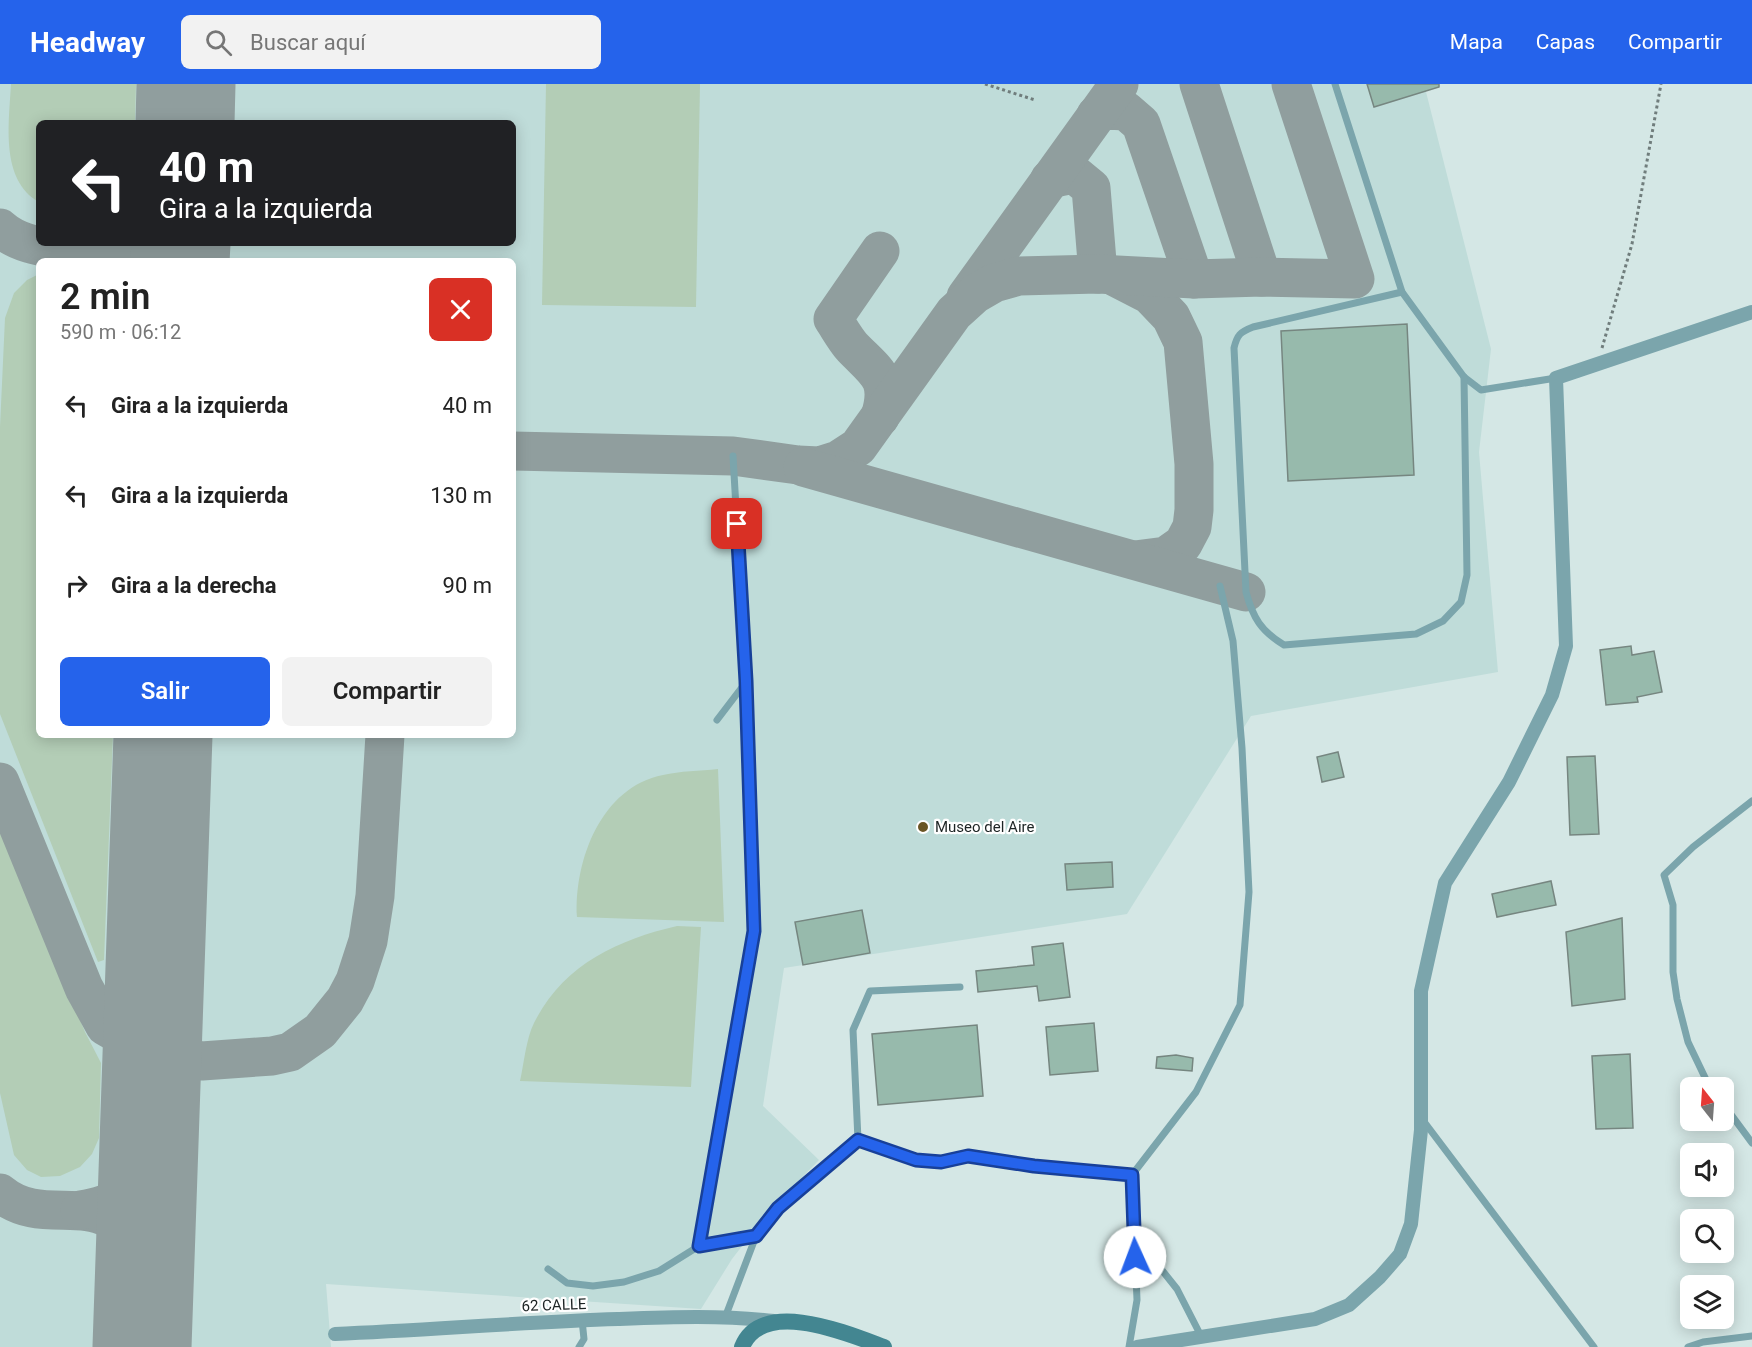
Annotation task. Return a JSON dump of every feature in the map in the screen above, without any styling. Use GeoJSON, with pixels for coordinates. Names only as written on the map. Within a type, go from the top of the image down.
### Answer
{"type":"FeatureCollection","features":[{"type":"Feature","properties":{"kind":"main road"},"geometry":{"type":"LineString","coordinates":[[742,1347],[745,1340],[759,1328],[774,1321],[800,1321],[884,1347]]}},
{"type":"Feature","properties":{"kind":"street"},"geometry":{"type":"LineString","coordinates":[[1137,1347],[1316,1319],[1349,1305],[1380,1277],[1400,1254],[1411,1224],[1421,1117],[1421,991],[1445,882],[1509,782],[1552,695],[1566,646],[1556,378],[1752,312]]}},
{"type":"Feature","properties":{"kind":"street","name":"62 CALLE"},"geometry":{"type":"LineString","coordinates":[[335,1334],[582,1320],[726,1316],[774,1321]]}},
{"type":"Feature","properties":{"kind":"lane"},"geometry":{"type":"LineString","coordinates":[[1335,84],[1402,292],[1464,377],[1481,390],[1556,378]]}},
{"type":"Feature","properties":{"kind":"lane"},"geometry":{"type":"LineString","coordinates":[[1402,292],[1253,327],[1240,332],[1236,337],[1233,348],[1246,592],[1257,624],[1268,635],[1284,645],[1416,634],[1443,621],[1461,602],[1467,575],[1464,377]]}},
{"type":"Feature","properties":{"kind":"lane"},"geometry":{"type":"LineString","coordinates":[[699,1246],[754,931],[746,681],[733,456]]}},
{"type":"Feature","properties":{"kind":"lane"},"geometry":{"type":"LineString","coordinates":[[1129,1347],[1137,1300],[1132,1175],[1196,1092],[1240,1005],[1249,892],[1248,868],[1233,640],[1220,586]]}},
{"type":"Feature","properties":{"kind":"lane"},"geometry":{"type":"LineString","coordinates":[[717,720],[746,681]]}},
{"type":"Feature","properties":{"kind":"lane"},"geometry":{"type":"LineString","coordinates":[[1705,1077],[1688,1041],[1677,999],[1673,972],[1673,906],[1664,875],[1693,847],[1752,801]]}},
{"type":"Feature","properties":{"kind":"lane"},"geometry":{"type":"LineString","coordinates":[[858,1140],[853,1030],[870,991],[960,987]]}},
{"type":"Feature","properties":{"kind":"lane"},"geometry":{"type":"LineString","coordinates":[[1421,1117],[1594,1347]]}},
{"type":"Feature","properties":{"kind":"lane"},"geometry":{"type":"LineString","coordinates":[[1734,1119],[1752,1143]]}},
{"type":"Feature","properties":{"kind":"lane"},"geometry":{"type":"LineString","coordinates":[[858,1140],[916,1160],[941,1162],[968,1156],[1034,1166],[1132,1175]]}},
{"type":"Feature","properties":{"kind":"lane"},"geometry":{"type":"LineString","coordinates":[[726,1316],[756,1236],[778,1208],[858,1140]]}},
{"type":"Feature","properties":{"kind":"lane"},"geometry":{"type":"LineString","coordinates":[[1134,1235],[1177,1289],[1201,1336]]}},
{"type":"Feature","properties":{"kind":"lane"},"geometry":{"type":"LineString","coordinates":[[548,1269],[567,1283],[593,1286],[624,1282],[659,1271],[699,1246],[756,1236]]}},
{"type":"Feature","properties":{"kind":"lane"},"geometry":{"type":"LineString","coordinates":[[579,1347],[584,1339],[582,1320]]}},
{"type":"Feature","properties":{"kind":"lane"},"geometry":{"type":"LineString","coordinates":[[1688,1347],[1752,1336]]}},
{"type":"Feature","properties":{"kind":"path"},"geometry":{"type":"LineString","coordinates":[[985,84],[1035,100]]}},
{"type":"Feature","properties":{"kind":"path"},"geometry":{"type":"LineString","coordinates":[[1597,364],[1632,244],[1661,84]]}},
{"type":"Feature","properties":{"kind":"shaded area"},"geometry":{"type":"Polygon","coordinates":[[[0,84],[1424,84],[1491,349],[1479,452],[1498,672],[1251,716],[1127,914],[784,968],[763,1106],[819,1160],[770,1210],[732,1259],[701,1309],[326,1284],[331,1347],[0,1347],[0,84]]]}},
{"type":"Feature","properties":{"kind":"green space"},"geometry":{"type":"Polygon","coordinates":[[[11,84],[136,84],[135,120],[36,120],[36,200],[18,180],[12,165],[9,133],[11,84]]]}},
{"type":"Feature","properties":{"kind":"green space"},"geometry":{"type":"Polygon","coordinates":[[[546,84],[700,84],[696,307],[542,305],[546,84]]]}},
{"type":"Feature","properties":{"kind":"green space"},"geometry":{"type":"Polygon","coordinates":[[[36,276],[36,738],[113,738],[104,960],[98,962],[0,714],[0,427],[5,318],[14,293],[27,280],[36,276]]]}},
{"type":"Feature","properties":{"kind":"green space"},"geometry":{"type":"Polygon","coordinates":[[[718,769],[724,922],[577,917],[580,873],[587,851],[608,810],[623,794],[641,782],[663,775],[718,769]]]}},
{"type":"Feature","properties":{"kind":"green space"},"geometry":{"type":"Polygon","coordinates":[[[0,821],[85,1032],[101,1063],[99,1138],[92,1154],[80,1167],[60,1176],[41,1177],[27,1170],[14,1155],[0,1093],[0,821]]]}},
{"type":"Feature","properties":{"kind":"green space"},"geometry":{"type":"Polygon","coordinates":[[[677,926],[701,927],[691,1087],[520,1081],[531,1029],[560,985],[594,958],[613,948],[633,939],[677,926]]]}},
{"type":"Feature","properties":{"kind":"building"},"geometry":{"type":"Polygon","coordinates":[[[1367,84],[1439,84],[1439,87],[1374,107],[1367,84]]]}},
{"type":"Feature","properties":{"kind":"building"},"geometry":{"type":"Polygon","coordinates":[[[1407,324],[1414,475],[1288,481],[1281,331],[1407,324]]]}},
{"type":"Feature","properties":{"kind":"building"},"geometry":{"type":"Polygon","coordinates":[[[1631,646],[1632,655],[1654,651],[1662,692],[1637,697],[1638,702],[1606,705],[1600,650],[1631,646]]]}},
{"type":"Feature","properties":{"kind":"building"},"geometry":{"type":"Polygon","coordinates":[[[1338,752],[1344,777],[1322,782],[1317,757],[1338,752]]]}},
{"type":"Feature","properties":{"kind":"building"},"geometry":{"type":"Polygon","coordinates":[[[1595,756],[1599,834],[1570,835],[1567,757],[1595,756]]]}},
{"type":"Feature","properties":{"kind":"building"},"geometry":{"type":"Polygon","coordinates":[[[1112,862],[1113,887],[1067,890],[1065,864],[1112,862]]]}},
{"type":"Feature","properties":{"kind":"building"},"geometry":{"type":"Polygon","coordinates":[[[1551,881],[1556,905],[1497,917],[1492,894],[1551,881]]]}},
{"type":"Feature","properties":{"kind":"building"},"geometry":{"type":"Polygon","coordinates":[[[862,910],[870,953],[803,965],[795,922],[862,910]]]}},
{"type":"Feature","properties":{"kind":"building"},"geometry":{"type":"Polygon","coordinates":[[[1622,918],[1625,999],[1572,1006],[1566,932],[1622,918]]]}},
{"type":"Feature","properties":{"kind":"building"},"geometry":{"type":"Polygon","coordinates":[[[1063,943],[1070,997],[1039,1001],[1037,986],[978,992],[976,971],[1034,965],[1032,947],[1063,943]]]}},
{"type":"Feature","properties":{"kind":"building"},"geometry":{"type":"Polygon","coordinates":[[[1094,1023],[1098,1071],[1050,1075],[1046,1027],[1094,1023]]]}},
{"type":"Feature","properties":{"kind":"building"},"geometry":{"type":"Polygon","coordinates":[[[977,1025],[983,1096],[878,1105],[872,1034],[977,1025]]]}},
{"type":"Feature","properties":{"kind":"building"},"geometry":{"type":"Polygon","coordinates":[[[1630,1054],[1633,1128],[1596,1129],[1592,1056],[1630,1054]]]}},
{"type":"Feature","properties":{"kind":"building"},"geometry":{"type":"Polygon","coordinates":[[[1176,1055],[1193,1058],[1192,1071],[1156,1068],[1157,1057],[1176,1055]]]}},
{"type":"Feature","properties":{"kind":"taxiway"},"geometry":{"type":"LineString","coordinates":[[966,297],[1119,84]]}},
{"type":"Feature","properties":{"kind":"taxiway"},"geometry":{"type":"LineString","coordinates":[[1199,84],[1262,277]]}},
{"type":"Feature","properties":{"kind":"taxiway"},"geometry":{"type":"LineString","coordinates":[[516,451],[733,456],[819,466],[838,460],[858,447],[954,313],[975,294],[994,283],[1019,276],[1098,274],[1194,279],[1262,277],[1355,279],[1291,84]]}},
{"type":"Feature","properties":{"kind":"taxiway"},"geometry":{"type":"LineString","coordinates":[[1096,115],[1105,110],[1126,111],[1141,124],[1194,279]]}},
{"type":"Feature","properties":{"kind":"taxiway"},"geometry":{"type":"LineString","coordinates":[[1050,179],[1074,174],[1091,188],[1098,274]]}},
{"type":"Feature","properties":{"kind":"taxiway"},"geometry":{"type":"LineString","coordinates":[[0,228],[13,237],[36,245]]}},
{"type":"Feature","properties":{"kind":"taxiway"},"geometry":{"type":"LineString","coordinates":[[41,246],[62,249],[115,246]]}},
{"type":"Feature","properties":{"kind":"taxiway"},"geometry":{"type":"LineString","coordinates":[[880,251],[833,319],[849,344],[880,377],[884,393],[880,417]]}},
{"type":"Feature","properties":{"kind":"taxiway"},"geometry":{"type":"LineString","coordinates":[[1115,277],[1150,295],[1171,317],[1183,342],[1194,464],[1192,527],[1183,544],[1166,556],[1135,560]]}},
{"type":"Feature","properties":{"kind":"taxiway"},"geometry":{"type":"LineString","coordinates":[[803,467],[1246,592]]}},
{"type":"Feature","properties":{"kind":"taxiway"},"geometry":{"type":"LineString","coordinates":[[0,782],[84,988],[105,1026],[152,1053],[202,1061],[272,1056],[290,1052],[320,1031],[345,1000],[355,981],[368,941],[375,896],[385,738]]}},
{"type":"Feature","properties":{"kind":"taxiway"},"geometry":{"type":"LineString","coordinates":[[80,1210],[107,1203],[125,1192],[138,1174],[148,1149]]}},
{"type":"Feature","properties":{"kind":"taxiway"},"geometry":{"type":"LineString","coordinates":[[0,1193],[20,1205],[99,1214],[116,1224],[131,1242],[144,1273]]}},
{"type":"Feature","properties":{"kind":"runway"},"geometry":{"type":"LineString","coordinates":[[185,120],[186,84]]}},
{"type":"Feature","properties":{"kind":"runway"},"geometry":{"type":"LineString","coordinates":[[180,258],[181,246]]}},
{"type":"Feature","properties":{"kind":"runway"},"geometry":{"type":"LineString","coordinates":[[142,1347],[163,738]]}},
{"type":"Feature","properties":{"kind":"place","name":"Museo del Aire"},"geometry":{"type":"Point","coordinates":[923,827]}},
{"type":"Feature","properties":{"kind":"route"},"geometry":{"type":"LineString","coordinates":[[737,524],[746,681],[754,931],[699,1246],[756,1236],[778,1208],[858,1140],[916,1160],[941,1162],[968,1156],[1034,1166],[1132,1175],[1135,1257]]}}]}
